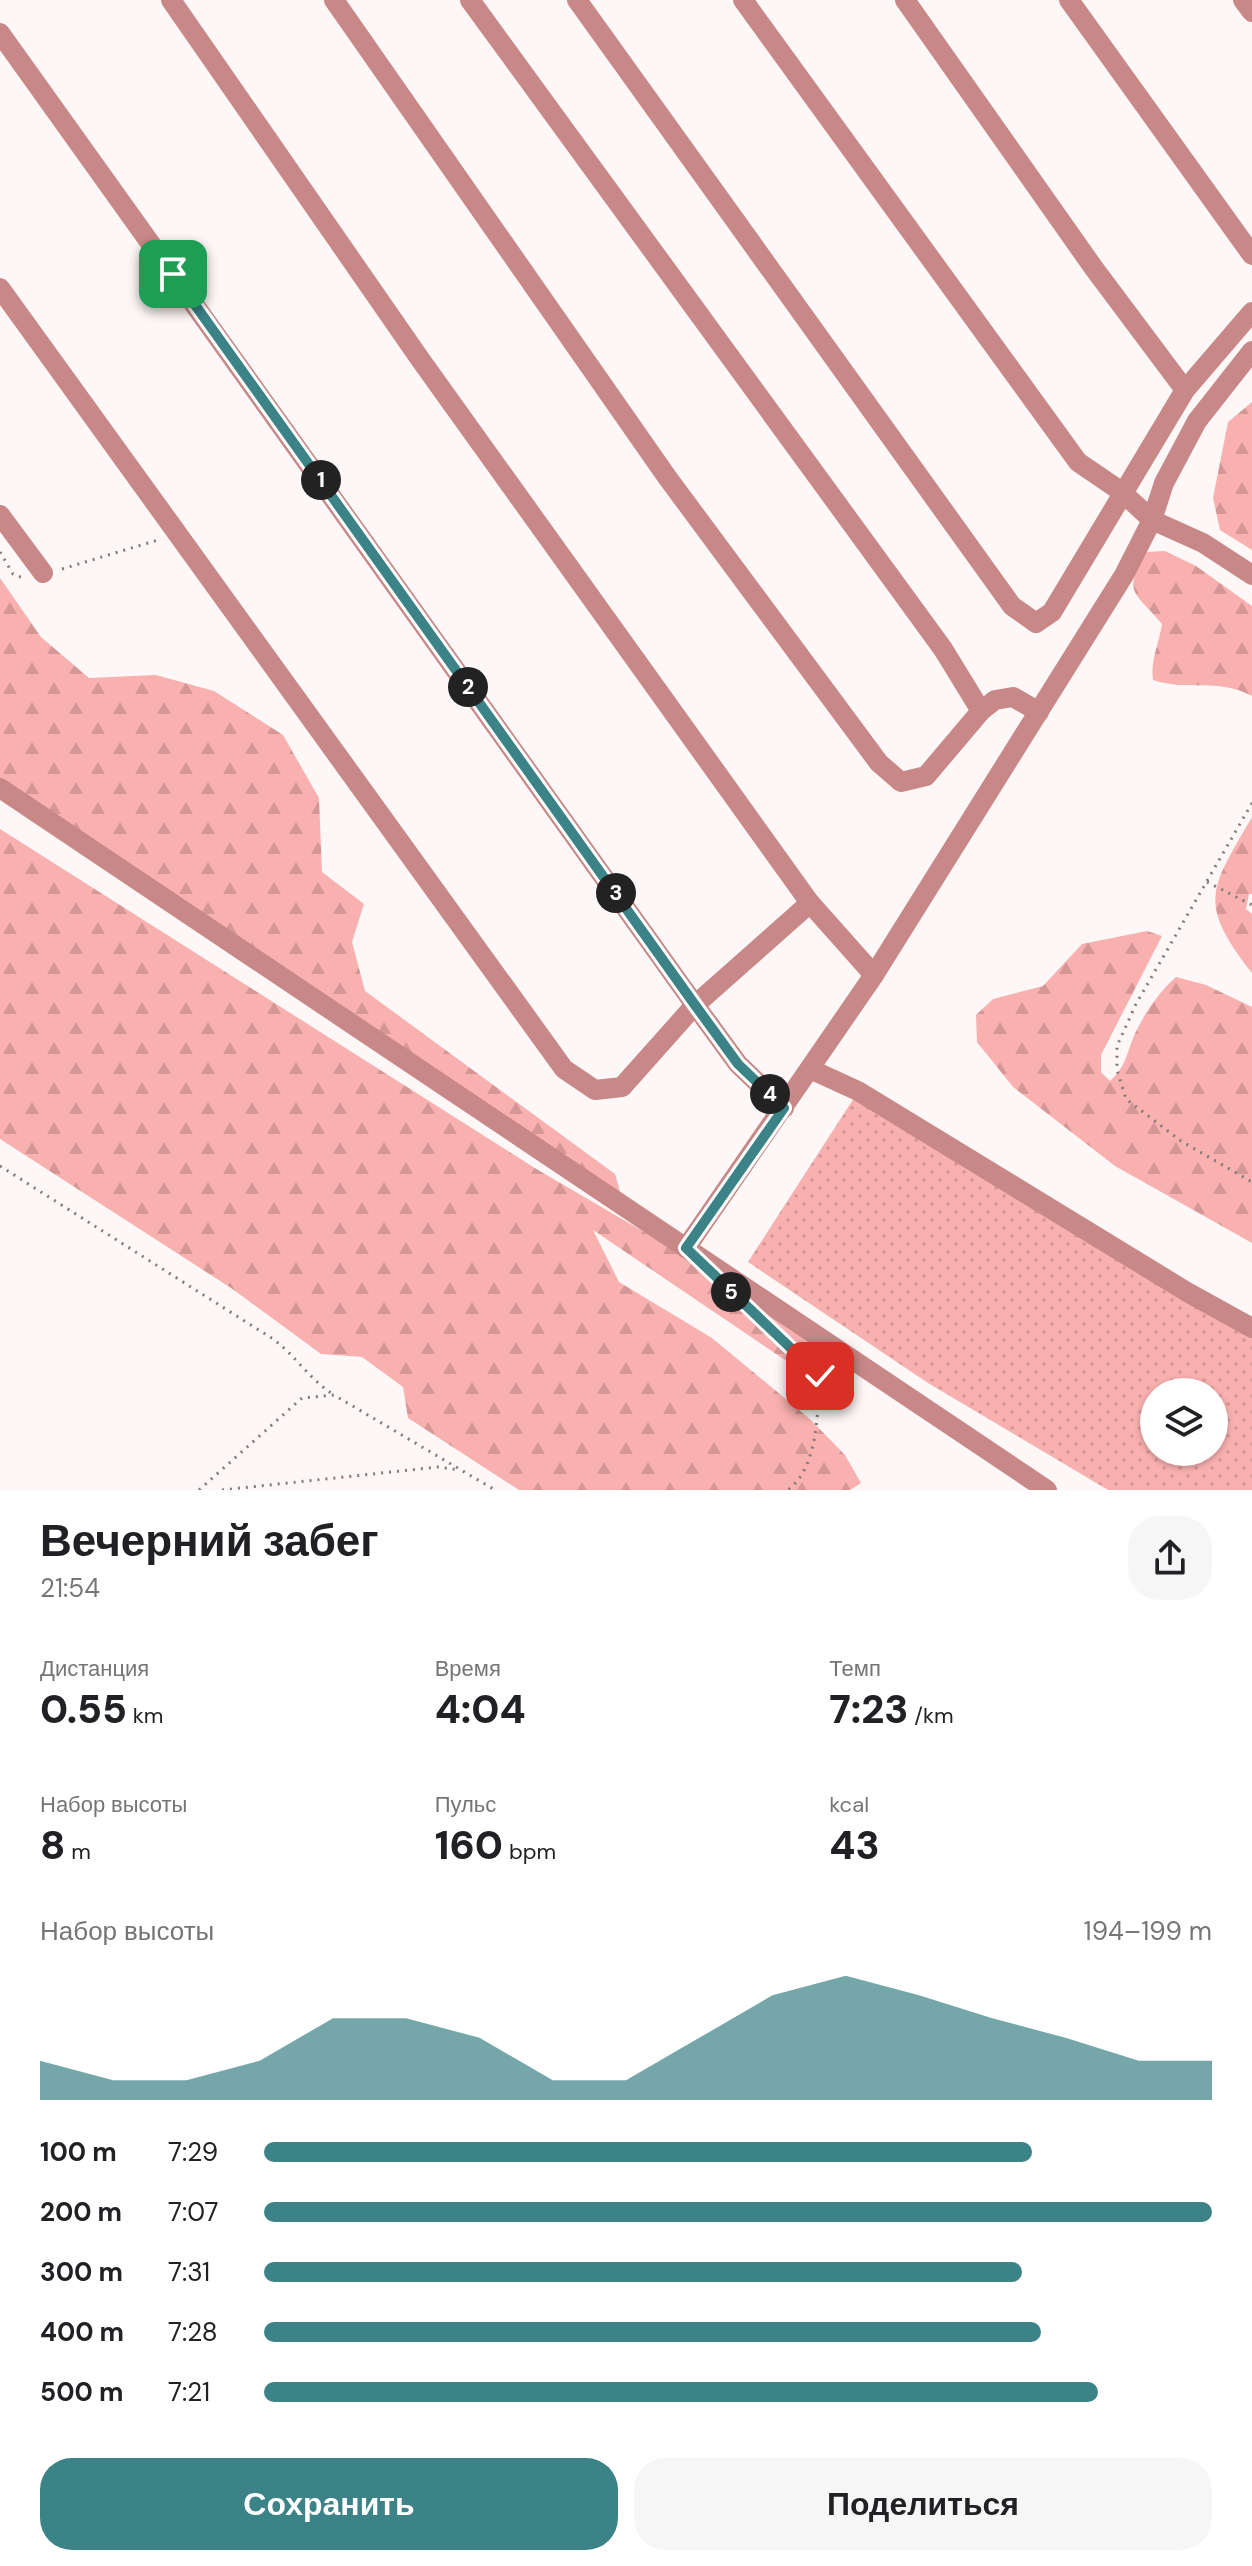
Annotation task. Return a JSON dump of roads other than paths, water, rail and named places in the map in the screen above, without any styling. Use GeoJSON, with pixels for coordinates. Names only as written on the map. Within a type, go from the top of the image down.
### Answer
{"type":"FeatureCollection","features":[{"type":"Feature","properties":{"kind":"street"},"geometry":{"type":"LineString","coordinates":[[171,0],[420,359],[810,903],[874,975]]}},
{"type":"Feature","properties":{"kind":"street"},"geometry":{"type":"LineString","coordinates":[[334,0],[667,477],[879,763],[901,782],[926,776],[981,711],[995,700],[1013,697],[1039,712]]}},
{"type":"Feature","properties":{"kind":"street"},"geometry":{"type":"LineString","coordinates":[[470,0],[943,649],[981,711]]}},
{"type":"Feature","properties":{"kind":"street"},"geometry":{"type":"LineString","coordinates":[[577,0],[1012,606],[1036,623],[1052,612],[1185,390],[1252,312]]}},
{"type":"Feature","properties":{"kind":"street"},"geometry":{"type":"LineString","coordinates":[[743,0],[1078,462],[1122,492],[1152,520],[1203,543],[1252,575]]}},
{"type":"Feature","properties":{"kind":"street"},"geometry":{"type":"LineString","coordinates":[[905,0],[1093,267],[1185,390]]}},
{"type":"Feature","properties":{"kind":"street"},"geometry":{"type":"LineString","coordinates":[[1069,0],[1252,255]]}},
{"type":"Feature","properties":{"kind":"street"},"geometry":{"type":"LineString","coordinates":[[1243,0],[1252,12]]}},
{"type":"Feature","properties":{"kind":"street"},"geometry":{"type":"LineString","coordinates":[[0,33],[738,1064],[784,1108]]}},
{"type":"Feature","properties":{"kind":"street"},"geometry":{"type":"LineString","coordinates":[[0,288],[564,1069],[595,1090],[622,1087],[695,1005],[810,903]]}},
{"type":"Feature","properties":{"kind":"street"},"geometry":{"type":"LineString","coordinates":[[686,1248],[874,975],[1124,575],[1152,520],[1164,483],[1197,421],[1252,351]]}},
{"type":"Feature","properties":{"kind":"street"},"geometry":{"type":"LineString","coordinates":[[0,515],[43,573]]}},
{"type":"Feature","properties":{"kind":"street"},"geometry":{"type":"LineString","coordinates":[[0,788],[1040,1488]]}},
{"type":"Feature","properties":{"kind":"street"},"geometry":{"type":"LineString","coordinates":[[810,1069],[858,1091],[1187,1292],[1252,1328]]}}]}
